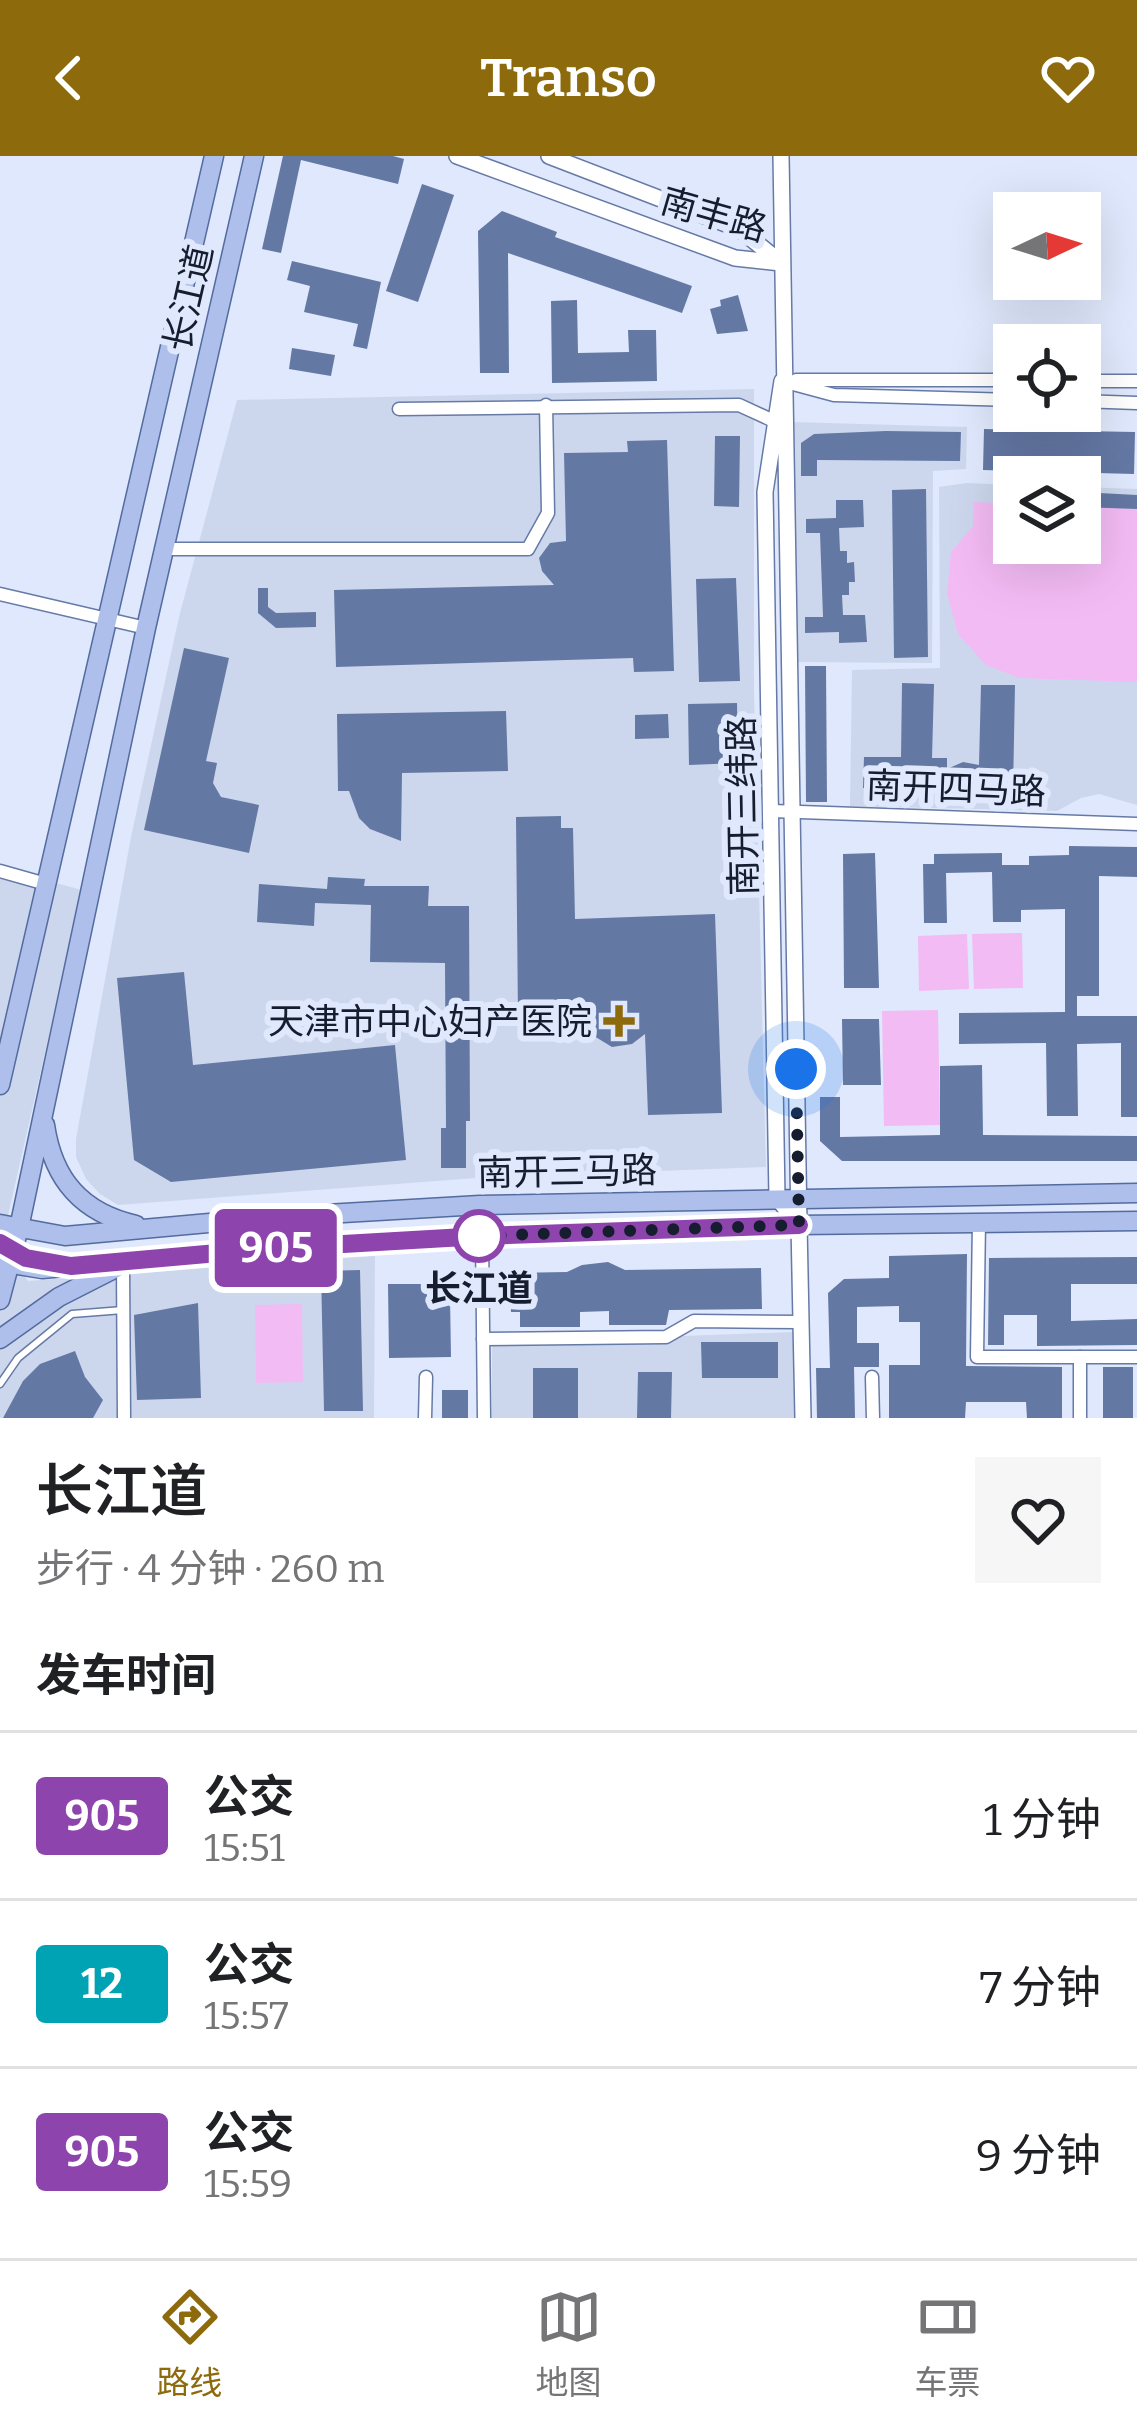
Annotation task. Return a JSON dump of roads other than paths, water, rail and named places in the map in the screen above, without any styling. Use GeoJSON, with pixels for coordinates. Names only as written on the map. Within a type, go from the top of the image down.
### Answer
{"type":"FeatureCollection","features":[{"type":"Feature","properties":{"kind":"main road","name":"长江道"},"geometry":{"type":"LineString","coordinates":[[0,1085],[214,156]]}},
{"type":"Feature","properties":{"kind":"main road","name":"长江道"},"geometry":{"type":"LineString","coordinates":[[0,1300],[10,1226],[44,1114],[146,628],[254,156]]}},
{"type":"Feature","properties":{"kind":"main road"},"geometry":{"type":"LineString","coordinates":[[44,1114],[50,1150],[81,1201],[103,1216],[156,1229]]}},
{"type":"Feature","properties":{"kind":"main road","name":"南开三马路"},"geometry":{"type":"LineString","coordinates":[[10,1226],[72,1235],[480,1205],[1137,1193]]}},
{"type":"Feature","properties":{"kind":"main road","name":"南开三马路"},"geometry":{"type":"LineString","coordinates":[[7,1253],[30,1268],[482,1236],[799,1225],[1137,1221]]}},
{"type":"Feature","properties":{"kind":"main road"},"geometry":{"type":"LineString","coordinates":[[7,1253],[72,1235]]}},
{"type":"Feature","properties":{"kind":"main road"},"geometry":{"type":"LineString","coordinates":[[0,1339],[80,1285],[131,1263]]}},
{"type":"Feature","properties":{"kind":"street","name":"南丰路"},"geometry":{"type":"LineString","coordinates":[[457,156],[735,258],[782,262]]}},
{"type":"Feature","properties":{"kind":"street","name":"南丰路"},"geometry":{"type":"LineString","coordinates":[[549,156],[739,229],[782,262]]}},
{"type":"Feature","properties":{"kind":"street","name":"南开三纬路"},"geometry":{"type":"LineString","coordinates":[[781,156],[792,812],[787,1198]]}},
{"type":"Feature","properties":{"kind":"street"},"geometry":{"type":"LineString","coordinates":[[782,381],[993,380]]}},
{"type":"Feature","properties":{"kind":"street"},"geometry":{"type":"LineString","coordinates":[[782,381],[834,395],[993,399]]}},
{"type":"Feature","properties":{"kind":"street","name":"南开三纬路"},"geometry":{"type":"LineString","coordinates":[[782,381],[765,492],[787,1198]]}},
{"type":"Feature","properties":{"kind":"street"},"geometry":{"type":"LineString","coordinates":[[1101,381],[1137,382]]}},
{"type":"Feature","properties":{"kind":"street"},"geometry":{"type":"LineString","coordinates":[[1101,402],[1137,403]]}},
{"type":"Feature","properties":{"kind":"street"},"geometry":{"type":"LineString","coordinates":[[164,549],[528,549],[548,513],[546,405]]}},
{"type":"Feature","properties":{"kind":"street"},"geometry":{"type":"LineString","coordinates":[[399,409],[739,405],[776,422]]}},
{"type":"Feature","properties":{"kind":"street"},"geometry":{"type":"LineString","coordinates":[[0,594],[146,628]]}},
{"type":"Feature","properties":{"kind":"street","name":"南开四马路"},"geometry":{"type":"LineString","coordinates":[[772,811],[1137,824]]}},
{"type":"Feature","properties":{"kind":"street"},"geometry":{"type":"LineString","coordinates":[[0,872],[46,884]]}},
{"type":"Feature","properties":{"kind":"street"},"geometry":{"type":"LineString","coordinates":[[787,1198],[799,1225],[803,1418]]}},
{"type":"Feature","properties":{"kind":"street"},"geometry":{"type":"LineString","coordinates":[[979,1221],[976,1357],[1137,1357]]}},
{"type":"Feature","properties":{"kind":"street"},"geometry":{"type":"LineString","coordinates":[[482,1236],[484,1418]]}},
{"type":"Feature","properties":{"kind":"street"},"geometry":{"type":"LineString","coordinates":[[124,1418],[123,1310],[131,1263]]}},
{"type":"Feature","properties":{"kind":"street"},"geometry":{"type":"LineString","coordinates":[[483,1339],[666,1337],[694,1322],[801,1322]]}},
{"type":"Feature","properties":{"kind":"street"},"geometry":{"type":"LineString","coordinates":[[1080,1357],[1080,1418]]}},
{"type":"Feature","properties":{"kind":"street"},"geometry":{"type":"LineString","coordinates":[[425,1418],[426,1377]]}},
{"type":"Feature","properties":{"kind":"street"},"geometry":{"type":"LineString","coordinates":[[872,1377],[872,1418]]}},
{"type":"Feature","properties":{"kind":"lane"},"geometry":{"type":"LineString","coordinates":[[0,1384],[18,1358],[72,1315],[123,1310]]}},
{"type":"Feature","properties":{"kind":"place","name":"天津市中心妇产医院"},"geometry":{"type":"Point","coordinates":[619,1021]}},
{"type":"Feature","properties":{"kind":"place","name":"长江道"},"geometry":{"type":"Point","coordinates":[479,1236]}}]}
